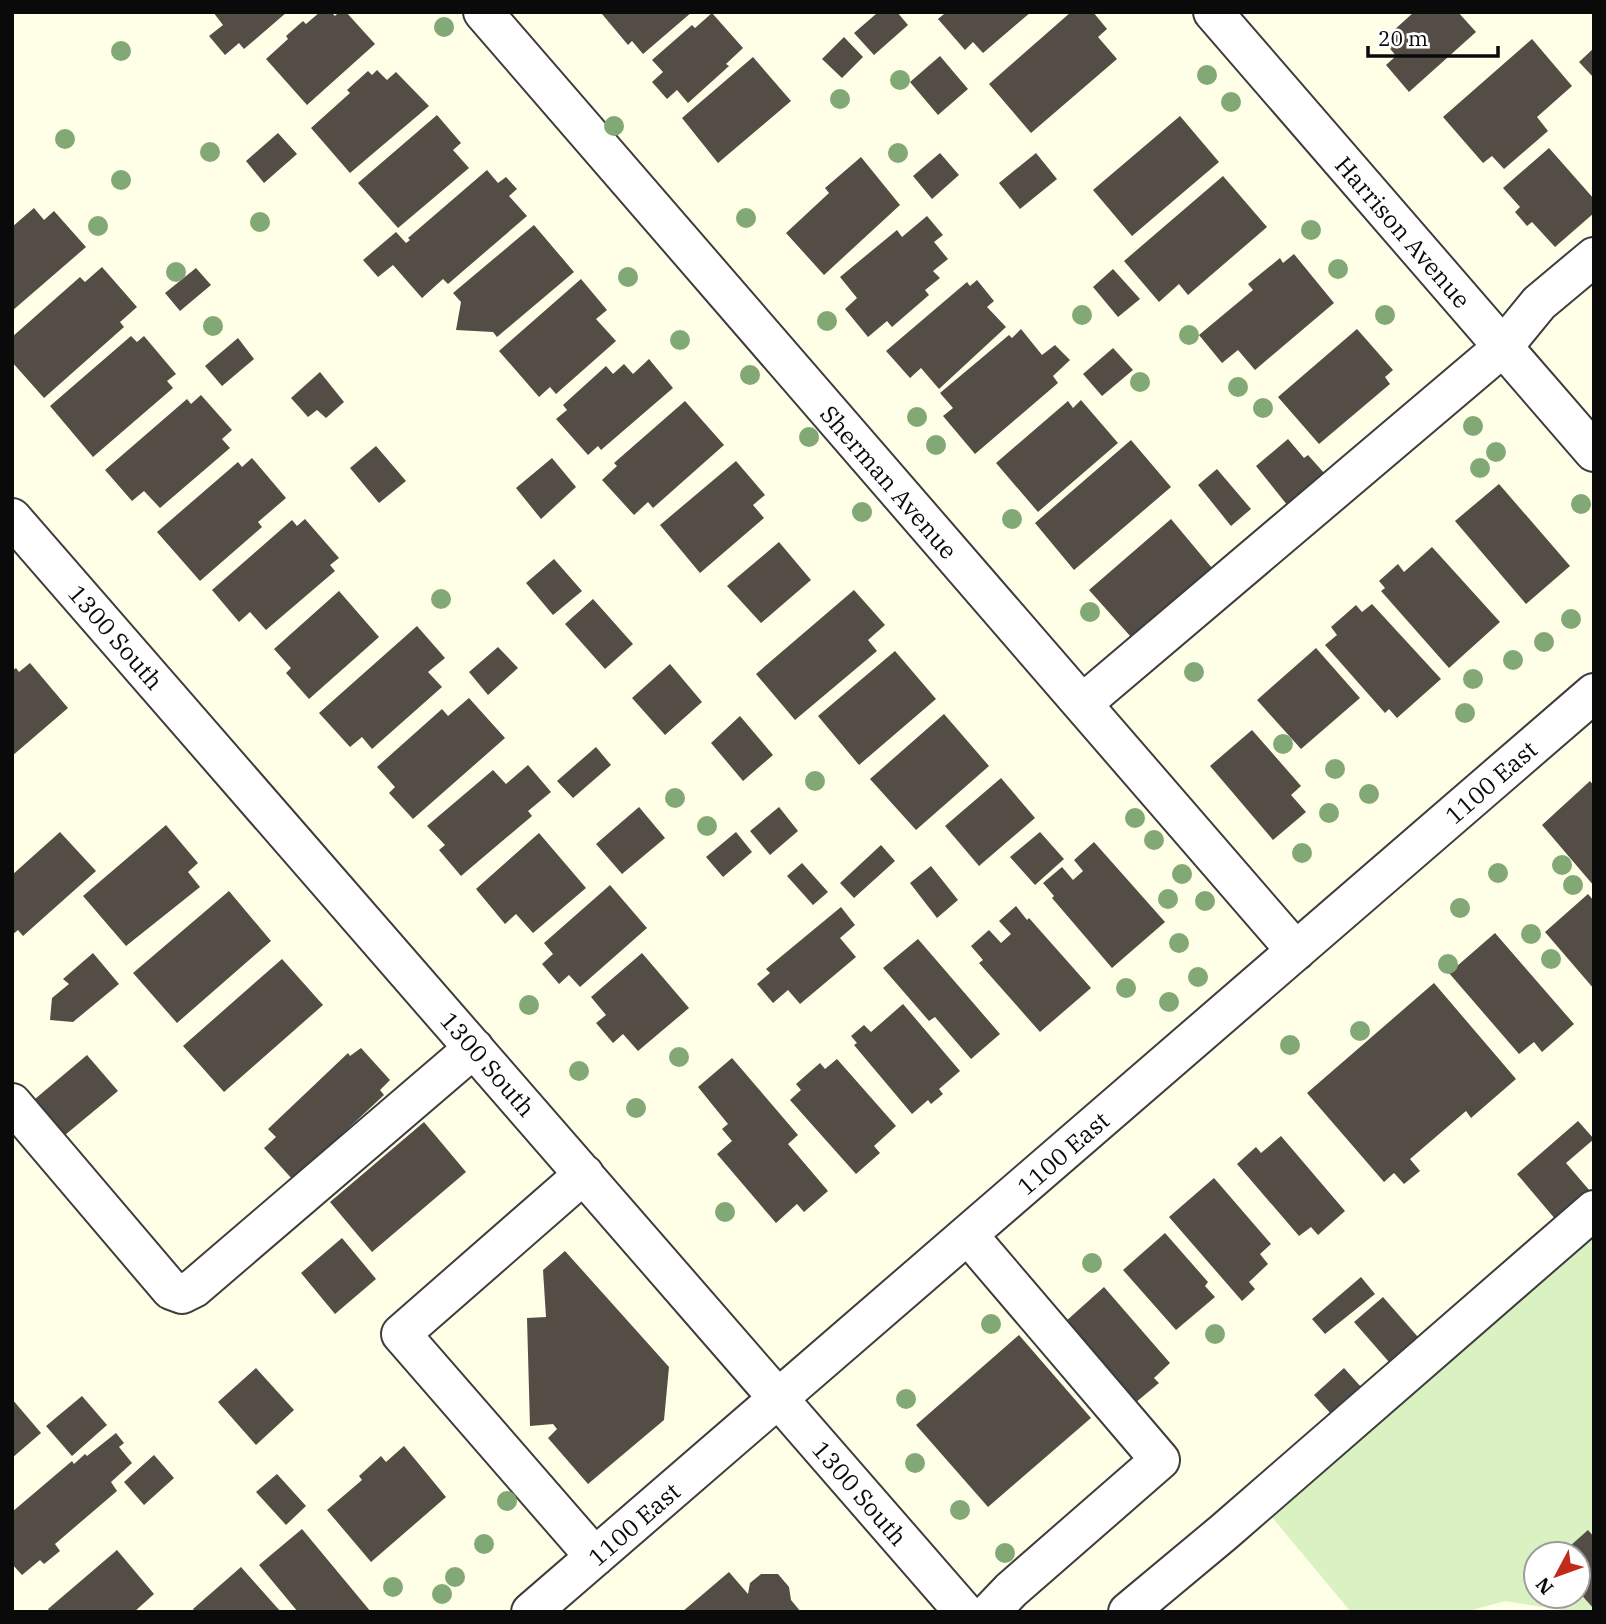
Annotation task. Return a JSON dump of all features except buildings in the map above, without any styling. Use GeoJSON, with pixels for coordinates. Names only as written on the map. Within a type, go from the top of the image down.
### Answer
{"type":"FeatureCollection","features":[{"type":"Feature","properties":{"kind":"street","name":"Sherman Avenue"},"geometry":{"type":"LineString","coordinates":[[483,12],[1296,951]]}},
{"type":"Feature","properties":{"kind":"street","name":"Harrison Avenue"},"geometry":{"type":"LineString","coordinates":[[1213,12],[1594,452]]}},
{"type":"Feature","properties":{"kind":"street"},"geometry":{"type":"LineString","coordinates":[[1082,704],[1503,347],[1539,303],[1594,257]]}},
{"type":"Feature","properties":{"kind":"street","name":"1300 South"},"geometry":{"type":"LineString","coordinates":[[12,517],[964,1612]]}},
{"type":"Feature","properties":{"kind":"street","name":"1100 East"},"geometry":{"type":"LineString","coordinates":[[531,1612],[1594,693]]}},
{"type":"Feature","properties":{"kind":"street"},"geometry":{"type":"LineString","coordinates":[[12,1103],[171,1290],[182,1294],[194,1288],[474,1048]]}},
{"type":"Feature","properties":{"kind":"street"},"geometry":{"type":"LineString","coordinates":[[584,1174],[401,1334],[595,1557]]}},
{"type":"Feature","properties":{"kind":"street"},"geometry":{"type":"LineString","coordinates":[[1128,1612],[1224,1532],[1594,1210]]}},
{"type":"Feature","properties":{"kind":"street"},"geometry":{"type":"LineString","coordinates":[[968,1235],[1160,1460],[990,1612]]}},
{"type":"Feature","properties":{"kind":"green space"},"geometry":{"type":"Polygon","coordinates":[[[1594,1237],[1594,1612],[1562,1610],[1592,1610],[1592,1540],[1522,1540],[1522,1604],[1505,1601],[1465,1612],[1351,1612],[1271,1516],[1594,1237]]]}}]}
